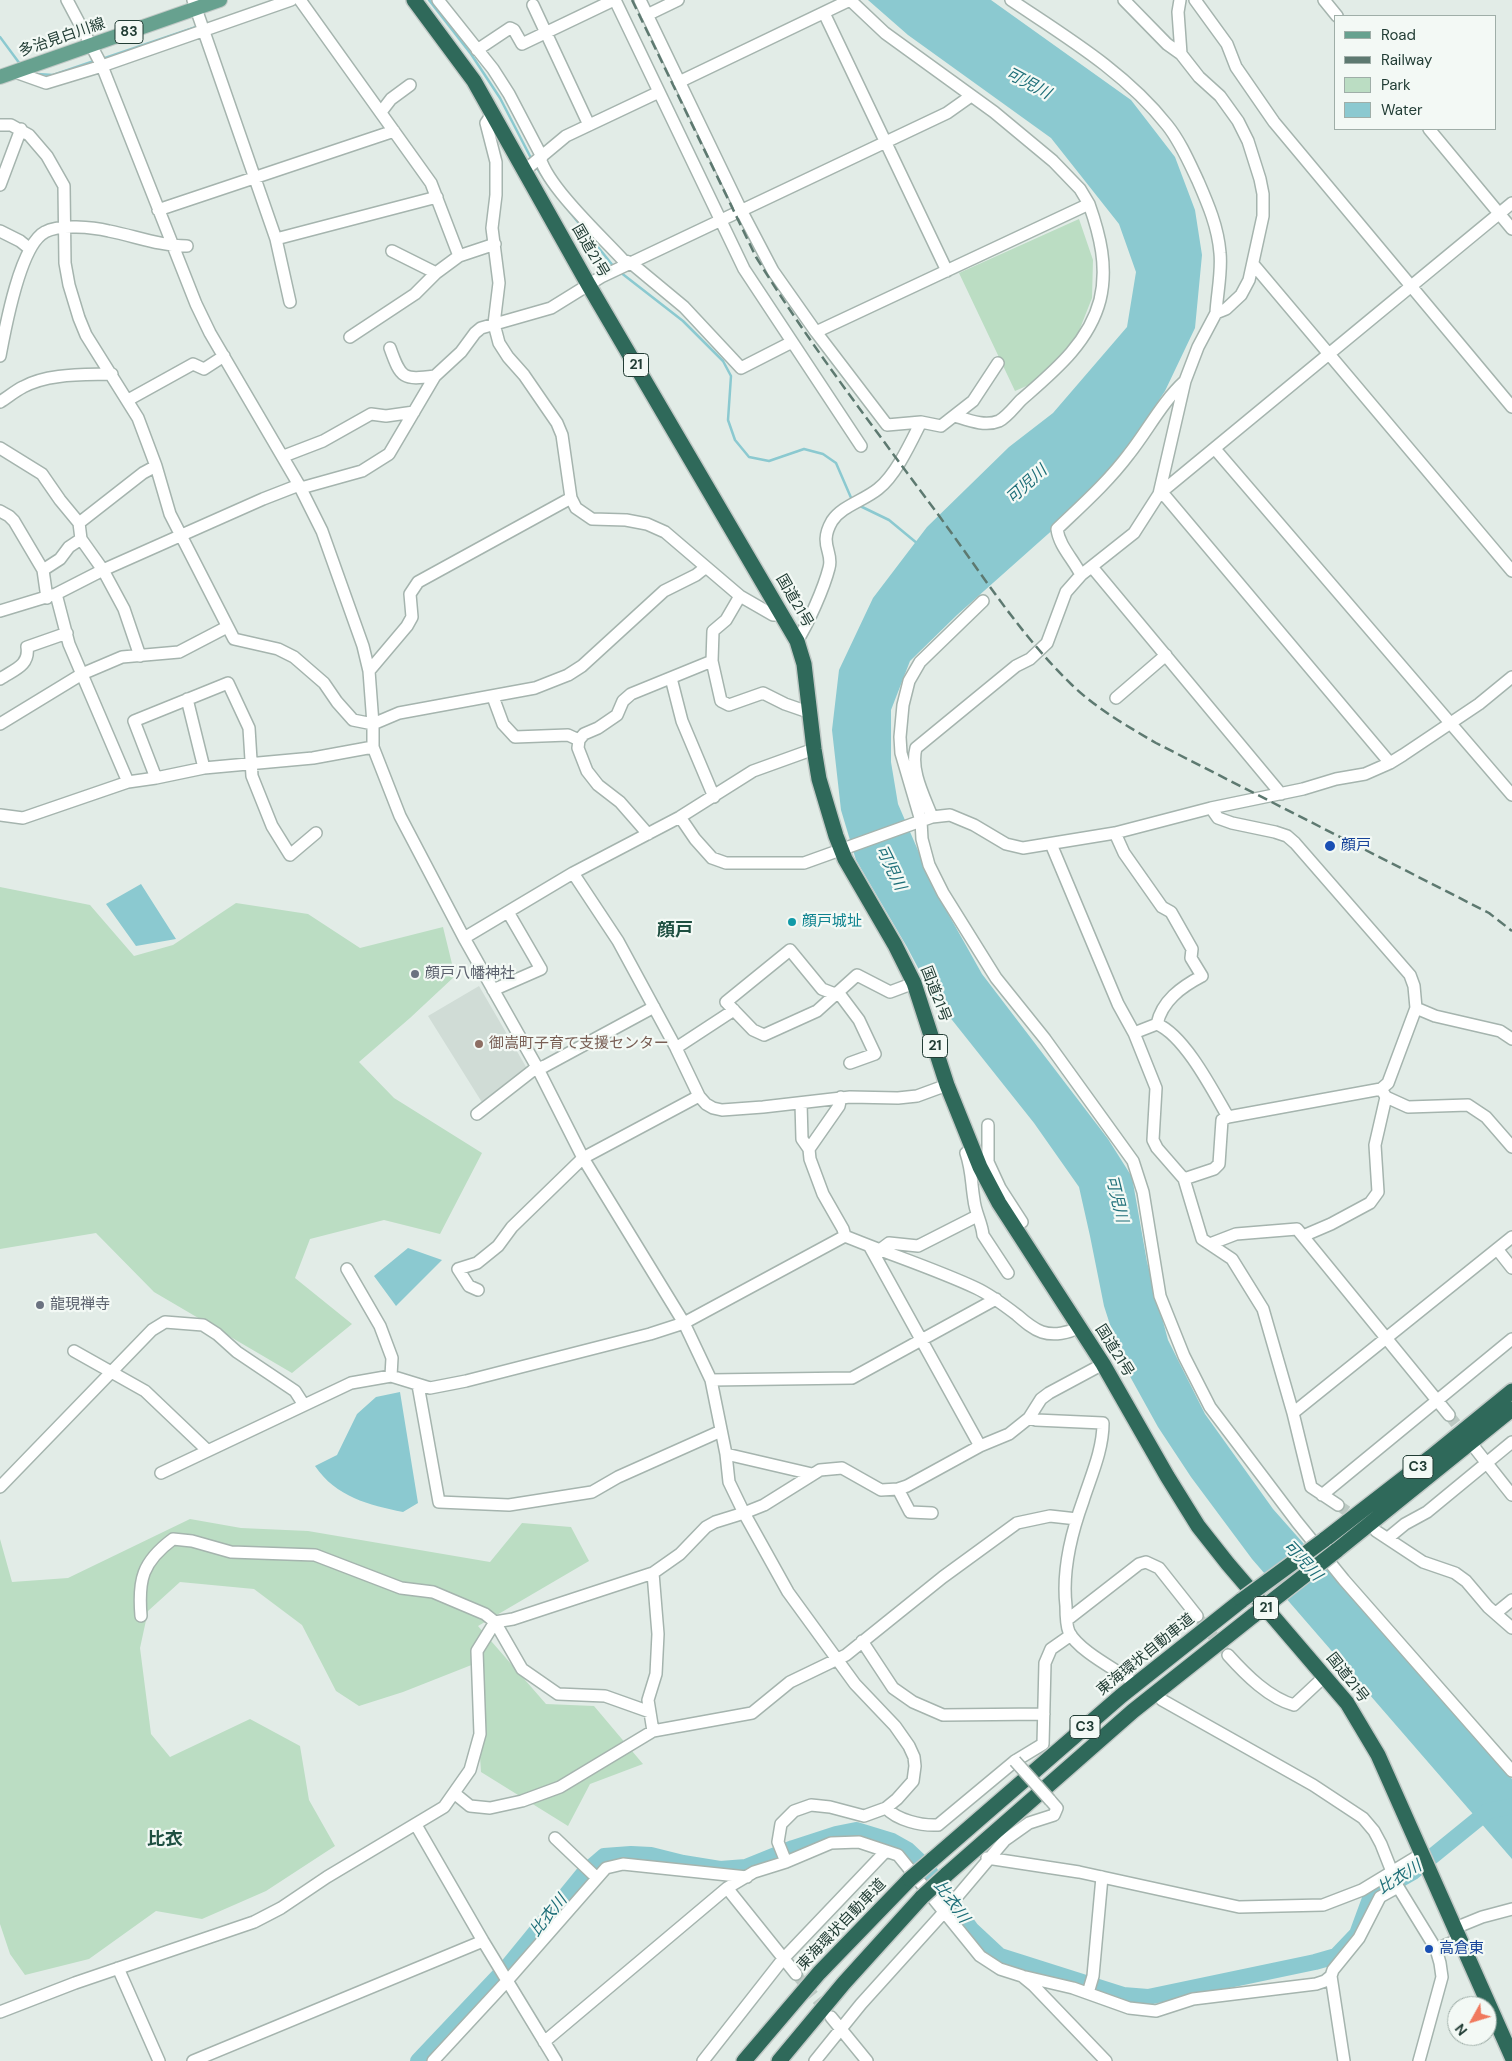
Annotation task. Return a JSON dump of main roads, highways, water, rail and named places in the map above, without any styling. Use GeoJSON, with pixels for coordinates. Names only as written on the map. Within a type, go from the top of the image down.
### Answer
{"type":"FeatureCollection","features":[{"type":"Feature","properties":{"kind":"highway","name":"国道21号"},"geometry":{"type":"LineString","coordinates":[[414,0],[474,81],[588,284],[797,641],[804,664],[814,749],[826,806],[845,848],[914,983],[947,1085],[972,1149],[984,1165],[999,1203],[1103,1364],[1198,1526],[1228,1564],[1347,1703],[1378,1755],[1512,2057]]}},
{"type":"Feature","properties":{"kind":"highway","name":"東海環状自動車道"},"geometry":{"type":"LineString","coordinates":[[744,2061],[819,1973],[910,1879],[995,1803],[1121,1696],[1242,1600],[1324,1540],[1431,1457],[1512,1391]]}},
{"type":"Feature","properties":{"kind":"highway","name":"C3"},"geometry":{"type":"LineString","coordinates":[[779,2061],[844,1983],[922,1897],[946,1875],[1133,1710],[1336,1551],[1512,1409]]}},
{"type":"Feature","properties":{"kind":"main road","name":"多治見白川線"},"geometry":{"type":"LineString","coordinates":[[0,77],[93,48],[200,18],[220,0]]}},
{"type":"Feature","properties":{"kind":"water","name":"可児川"},"geometry":{"type":"Polygon","coordinates":[[[868,0],[991,0],[1131,100],[1175,157],[1195,210],[1202,255],[1195,328],[1165,391],[1119,460],[1057,526],[957,615],[910,661],[891,710],[891,762],[898,804],[936,892],[982,974],[1108,1139],[1132,1177],[1147,1262],[1168,1340],[1205,1414],[1273,1509],[1512,1779],[1512,1859],[1252,1559],[1191,1477],[1158,1427],[1122,1362],[1104,1306],[1079,1187],[1034,1123],[933,996],[907,947],[856,860],[841,810],[832,730],[839,670],[873,598],[927,527],[1009,447],[1053,413],[1127,327],[1136,272],[1119,224],[1051,138],[908,35],[868,0]]]}},
{"type":"Feature","properties":{"kind":"water"},"geometry":{"type":"Polygon","coordinates":[[[141,884],[176,939],[136,946],[106,904],[141,884]]]}},
{"type":"Feature","properties":{"kind":"water"},"geometry":{"type":"Polygon","coordinates":[[[408,1248],[442,1260],[396,1306],[374,1276],[408,1248]]]}},
{"type":"Feature","properties":{"kind":"water"},"geometry":{"type":"Polygon","coordinates":[[[400,1392],[418,1503],[403,1512],[366,1503],[354,1498],[323,1477],[315,1466],[337,1455],[357,1414],[376,1397],[400,1392]]]}},
{"type":"Feature","properties":{"kind":"waterway"},"geometry":{"type":"LineString","coordinates":[[429,0],[471,54],[500,98],[532,160]]}},
{"type":"Feature","properties":{"kind":"waterway"},"geometry":{"type":"LineString","coordinates":[[102,59],[199,26]]}},
{"type":"Feature","properties":{"kind":"waterway"},"geometry":{"type":"LineString","coordinates":[[0,37],[20,64]]}},
{"type":"Feature","properties":{"kind":"waterway"},"geometry":{"type":"LineString","coordinates":[[37,74],[53,75],[94,61]]}},
{"type":"Feature","properties":{"kind":"waterway"},"geometry":{"type":"LineString","coordinates":[[535,165],[551,189]]}},
{"type":"Feature","properties":{"kind":"waterway"},"geometry":{"type":"LineString","coordinates":[[561,201],[614,267]]}},
{"type":"Feature","properties":{"kind":"waterway"},"geometry":{"type":"LineString","coordinates":[[620,272],[683,321],[723,361],[731,376],[728,420],[735,440],[749,457],[769,461],[804,449],[823,454],[836,463],[852,500]]}},
{"type":"Feature","properties":{"kind":"waterway"},"geometry":{"type":"LineString","coordinates":[[858,505],[889,520],[918,544]]}},
{"type":"Feature","properties":{"kind":"waterway","name":"比衣川"},"geometry":{"type":"LineString","coordinates":[[418,2061],[507,1967],[583,1874],[604,1856],[651,1855],[720,1869],[746,1867],[793,1848],[836,1834],[856,1830],[892,1841],[908,1850],[926,1867],[971,1929],[1000,1956],[1123,1995],[1148,1997],[1336,1956],[1357,1934],[1371,1896],[1413,1872],[1488,1811],[1512,1806]]}},
{"type":"Feature","properties":{"kind":"tunnel"},"geometry":{"type":"LineString","coordinates":[[1449,1415],[1467,1438]]}},
{"type":"Feature","properties":{"kind":"tunnel"},"geometry":{"type":"LineString","coordinates":[[1338,1505],[1360,1520]]}},
{"type":"Feature","properties":{"kind":"tunnel"},"geometry":{"type":"LineString","coordinates":[[1197,1616],[1228,1655]]}},
{"type":"Feature","properties":{"kind":"tunnel"},"geometry":{"type":"LineString","coordinates":[[796,1974],[829,2014]]}},
{"type":"Feature","properties":{"kind":"railway"},"geometry":{"type":"LineString","coordinates":[[632,0],[756,257],[776,289],[839,381],[997,596],[1032,642],[1052,664],[1092,702],[1156,743],[1489,913],[1512,931]]}},
{"type":"Feature","properties":{"kind":"place","name":"顔戸"},"geometry":{"type":"Point","coordinates":[1330,846]}},
{"type":"Feature","properties":{"kind":"place","name":"顔戸城址"},"geometry":{"type":"Point","coordinates":[792,922]}},
{"type":"Feature","properties":{"kind":"place","name":"顔戸八幡神社"},"geometry":{"type":"Point","coordinates":[415,974]}},
{"type":"Feature","properties":{"kind":"place","name":"御嵩町子育て支援センター"},"geometry":{"type":"Point","coordinates":[479,1044]}},
{"type":"Feature","properties":{"kind":"place","name":"龍現禅寺"},"geometry":{"type":"Point","coordinates":[40,1305]}},
{"type":"Feature","properties":{"kind":"place","name":"高倉東"},"geometry":{"type":"Point","coordinates":[1429,1949]}},
{"type":"Feature","properties":{"kind":"district","name":"顔戸"},"geometry":{"type":"Point","coordinates":[675,931]}},
{"type":"Feature","properties":{"kind":"district","name":"比衣"},"geometry":{"type":"Point","coordinates":[165,1840]}}]}
